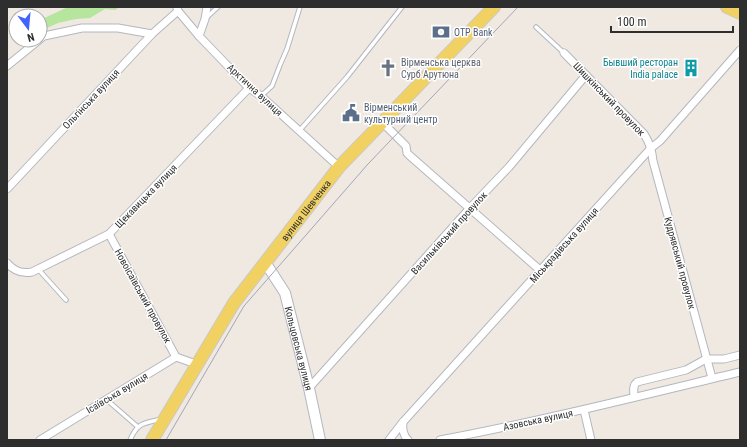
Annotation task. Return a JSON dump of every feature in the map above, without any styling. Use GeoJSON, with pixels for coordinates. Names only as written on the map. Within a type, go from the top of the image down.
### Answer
{"type":"FeatureCollection","features":[{"type":"Feature","properties":{"kind":"main road","name":"вулиця Шевченка"},"geometry":{"type":"LineString","coordinates":[[152,440],[196,364],[234,303],[339,167],[494,7]]}},
{"type":"Feature","properties":{"kind":"main road"},"geometry":{"type":"LineString","coordinates":[[728,7],[740,13]]}},
{"type":"Feature","properties":{"kind":"street"},"geometry":{"type":"LineString","coordinates":[[199,36],[205,19],[207,7]]}},
{"type":"Feature","properties":{"kind":"street","name":"Арктична вулиця"},"geometry":{"type":"LineString","coordinates":[[177,9],[199,36],[249,88],[261,96],[339,167]]}},
{"type":"Feature","properties":{"kind":"street","name":"Ольгінська вулиця"},"geometry":{"type":"LineString","coordinates":[[7,189],[177,9]]}},
{"type":"Feature","properties":{"kind":"street"},"geometry":{"type":"LineString","coordinates":[[48,36],[82,28],[118,28],[152,34]]}},
{"type":"Feature","properties":{"kind":"street"},"geometry":{"type":"LineString","coordinates":[[7,66],[29,48]]}},
{"type":"Feature","properties":{"kind":"street","name":"Міськрадівська вулиця"},"geometry":{"type":"LineString","coordinates":[[389,440],[403,422],[651,148],[660,141],[740,50]]}},
{"type":"Feature","properties":{"kind":"street","name":"Шишкінський провулок"},"geometry":{"type":"LineString","coordinates":[[564,53],[644,134],[651,148]]}},
{"type":"Feature","properties":{"kind":"street","name":"Васильківський провулок"},"geometry":{"type":"LineString","coordinates":[[309,388],[469,209],[509,167],[586,74]]}},
{"type":"Feature","properties":{"kind":"street","name":"Щекавицька вулиця"},"geometry":{"type":"LineString","coordinates":[[7,263],[16,271],[27,273],[109,234],[249,88]]}},
{"type":"Feature","properties":{"kind":"street"},"geometry":{"type":"LineString","coordinates":[[382,122],[406,146],[409,155],[541,271]]}},
{"type":"Feature","properties":{"kind":"street","name":"Кудрявський провулок"},"geometry":{"type":"LineString","coordinates":[[651,148],[653,161],[712,378]]}},
{"type":"Feature","properties":{"kind":"street","name":"Новоісаївський провулок"},"geometry":{"type":"LineString","coordinates":[[109,234],[176,357]]}},
{"type":"Feature","properties":{"kind":"street","name":"Кольцовська вулиця"},"geometry":{"type":"LineString","coordinates":[[265,262],[285,293],[309,388],[320,440]]}},
{"type":"Feature","properties":{"kind":"street"},"geometry":{"type":"LineString","coordinates":[[634,397],[633,386],[637,382],[686,370],[706,359],[724,359],[740,355]]}},
{"type":"Feature","properties":{"kind":"street"},"geometry":{"type":"LineString","coordinates":[[176,357],[196,364]]}},
{"type":"Feature","properties":{"kind":"street","name":"Ісаївська вулиця"},"geometry":{"type":"LineString","coordinates":[[40,440],[176,357]]}},
{"type":"Feature","properties":{"kind":"street","name":"Азовська вулиця"},"geometry":{"type":"LineString","coordinates":[[440,440],[584,410],[740,372]]}},
{"type":"Feature","properties":{"kind":"street"},"geometry":{"type":"LineString","coordinates":[[584,410],[591,440]]}},
{"type":"Feature","properties":{"kind":"street"},"geometry":{"type":"LineString","coordinates":[[403,422],[404,434],[408,440]]}},
{"type":"Feature","properties":{"kind":"lane"},"geometry":{"type":"LineString","coordinates":[[205,19],[218,7]]}},
{"type":"Feature","properties":{"kind":"lane"},"geometry":{"type":"LineString","coordinates":[[261,96],[272,86],[287,50],[300,7]]}},
{"type":"Feature","properties":{"kind":"lane"},"geometry":{"type":"LineString","coordinates":[[299,131],[347,77],[402,7]]}},
{"type":"Feature","properties":{"kind":"lane"},"geometry":{"type":"LineString","coordinates":[[536,27],[564,53]]}},
{"type":"Feature","properties":{"kind":"lane"},"geometry":{"type":"LineString","coordinates":[[38,269],[66,300]]}},
{"type":"Feature","properties":{"kind":"lane"},"geometry":{"type":"LineString","coordinates":[[107,400],[138,427]]}},
{"type":"Feature","properties":{"kind":"lane"},"geometry":{"type":"LineString","coordinates":[[130,440],[135,429],[138,427],[164,418]]}},
{"type":"Feature","properties":{"kind":"green space"},"geometry":{"type":"Polygon","coordinates":[[[68,7],[120,7],[115,10],[105,9],[90,18],[58,23],[48,27],[48,16],[68,7]]]}},
{"type":"Feature","properties":{"kind":"tram line"},"geometry":{"type":"LineString","coordinates":[[166,440],[244,306],[368,164],[518,7]]}},
{"type":"Feature","properties":{"kind":"place","name":"OTP Bank"},"geometry":{"type":"Point","coordinates":[441,32]}},
{"type":"Feature","properties":{"kind":"place","name":"Вірменська церква Сурб Арутюна"},"geometry":{"type":"Point","coordinates":[388,68]}},
{"type":"Feature","properties":{"kind":"place","name":"Бывший ресторан India palace"},"geometry":{"type":"Point","coordinates":[691,68]}},
{"type":"Feature","properties":{"kind":"place","name":"Вірменський культурний центр"},"geometry":{"type":"Point","coordinates":[351,113]}}]}
